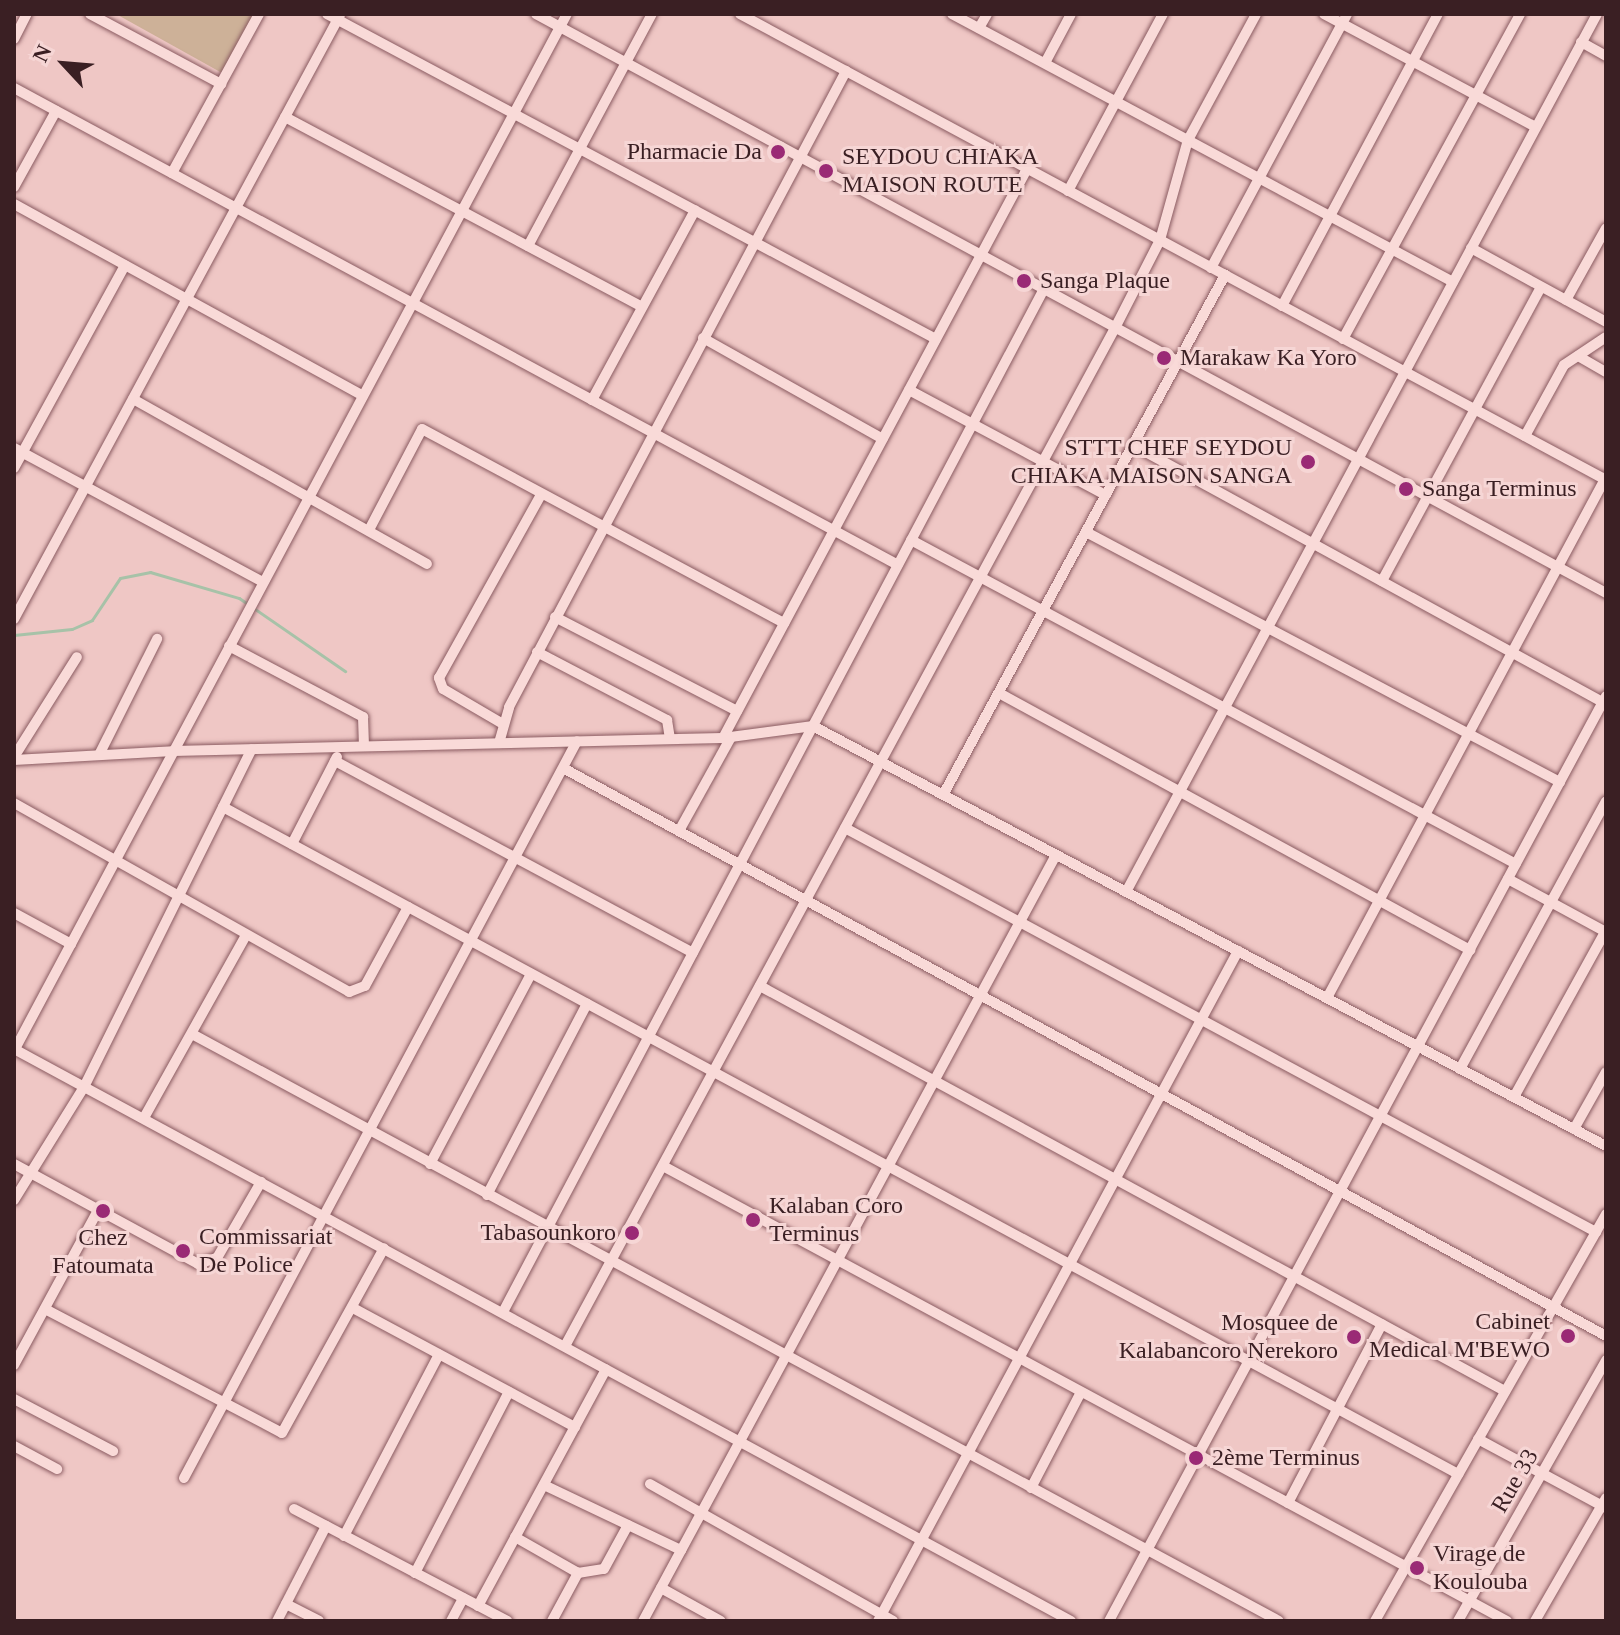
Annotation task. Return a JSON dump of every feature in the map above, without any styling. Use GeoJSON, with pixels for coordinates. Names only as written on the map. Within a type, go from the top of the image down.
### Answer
{"type":"FeatureCollection","features":[{"type":"Feature","properties":{"kind":"street"},"geometry":{"type":"LineString","coordinates":[[14,39],[27,14]]}},
{"type":"Feature","properties":{"kind":"street"},"geometry":{"type":"LineString","coordinates":[[90,14],[107,18],[221,84]]}},
{"type":"Feature","properties":{"kind":"street"},"geometry":{"type":"LineString","coordinates":[[172,173],[259,14]]}},
{"type":"Feature","properties":{"kind":"street"},"geometry":{"type":"LineString","coordinates":[[327,14],[339,17],[936,339]]}},
{"type":"Feature","properties":{"kind":"street"},"geometry":{"type":"LineString","coordinates":[[536,14],[1606,593]]}},
{"type":"Feature","properties":{"kind":"street"},"geometry":{"type":"LineString","coordinates":[[567,14],[15,1049],[145,1116],[261,1182],[1071,1621]]}},
{"type":"Feature","properties":{"kind":"street"},"geometry":{"type":"LineString","coordinates":[[528,246],[652,14]]}},
{"type":"Feature","properties":{"kind":"street"},"geometry":{"type":"LineString","coordinates":[[740,14],[1606,479],[1327,998]]}},
{"type":"Feature","properties":{"kind":"street"},"geometry":{"type":"LineString","coordinates":[[952,14],[1453,282]]}},
{"type":"Feature","properties":{"kind":"street"},"geometry":{"type":"LineString","coordinates":[[979,28],[987,14]]}},
{"type":"Feature","properties":{"kind":"street"},"geometry":{"type":"LineString","coordinates":[[1045,63],[1071,14]]}},
{"type":"Feature","properties":{"kind":"street"},"geometry":{"type":"LineString","coordinates":[[1068,191],[1163,14]]}},
{"type":"Feature","properties":{"kind":"street"},"geometry":{"type":"LineString","coordinates":[[565,1346],[1115,328],[1160,240],[1188,140],[1256,14]]}},
{"type":"Feature","properties":{"kind":"street"},"geometry":{"type":"LineString","coordinates":[[1324,14],[1345,19],[1413,61],[1536,127]]}},
{"type":"Feature","properties":{"kind":"street"},"geometry":{"type":"LineString","coordinates":[[1282,306],[1438,14]]}},
{"type":"Feature","properties":{"kind":"street"},"geometry":{"type":"LineString","coordinates":[[1343,339],[1520,14]]}},
{"type":"Feature","properties":{"kind":"street"},"geometry":{"type":"LineString","coordinates":[[1126,892],[1597,14]]}},
{"type":"Feature","properties":{"kind":"street"},"geometry":{"type":"LineString","coordinates":[[14,619],[339,17]]}},
{"type":"Feature","properties":{"kind":"street"},"geometry":{"type":"LineString","coordinates":[[1211,268],[1345,19]]}},
{"type":"Feature","properties":{"kind":"street"},"geometry":{"type":"LineString","coordinates":[[1581,42],[1606,56]]}},
{"type":"Feature","properties":{"kind":"street"},"geometry":{"type":"LineString","coordinates":[[499,743],[503,724],[555,617],[703,338],[803,158],[846,71]]}},
{"type":"Feature","properties":{"kind":"street"},"geometry":{"type":"LineString","coordinates":[[14,88],[898,565]]}},
{"type":"Feature","properties":{"kind":"street"},"geometry":{"type":"LineString","coordinates":[[14,187],[56,111]]}},
{"type":"Feature","properties":{"kind":"street"},"geometry":{"type":"LineString","coordinates":[[285,117],[642,307]]}},
{"type":"Feature","properties":{"kind":"street"},"geometry":{"type":"LineString","coordinates":[[679,831],[737,711],[1027,169]]}},
{"type":"Feature","properties":{"kind":"street"},"geometry":{"type":"LineString","coordinates":[[14,204],[363,396]]}},
{"type":"Feature","properties":{"kind":"street"},"geometry":{"type":"LineString","coordinates":[[592,400],[695,210]]}},
{"type":"Feature","properties":{"kind":"street"},"geometry":{"type":"LineString","coordinates":[[1566,300],[1606,228]]}},
{"type":"Feature","properties":{"kind":"street"},"geometry":{"type":"LineString","coordinates":[[1471,248],[1606,322]]}},
{"type":"Feature","properties":{"kind":"street"},"geometry":{"type":"LineString","coordinates":[[14,468],[18,450],[125,265]]}},
{"type":"Feature","properties":{"kind":"street"},"geometry":{"type":"LineString","coordinates":[[943,795],[1225,275]]}},
{"type":"Feature","properties":{"kind":"street"},"geometry":{"type":"LineString","coordinates":[[1382,581],[1541,287]]}},
{"type":"Feature","properties":{"kind":"street"},"geometry":{"type":"LineString","coordinates":[[503,1312],[1044,289]]}},
{"type":"Feature","properties":{"kind":"street"},"geometry":{"type":"LineString","coordinates":[[1525,436],[1564,365],[1606,337]]}},
{"type":"Feature","properties":{"kind":"street"},"geometry":{"type":"LineString","coordinates":[[703,338],[883,439]]}},
{"type":"Feature","properties":{"kind":"street"},"geometry":{"type":"LineString","coordinates":[[1578,356],[1606,372]]}},
{"type":"Feature","properties":{"kind":"street"},"geometry":{"type":"LineString","coordinates":[[909,390],[1106,495]]}},
{"type":"Feature","properties":{"kind":"street"},"geometry":{"type":"LineString","coordinates":[[133,399],[310,495],[427,564]]}},
{"type":"Feature","properties":{"kind":"street"},"geometry":{"type":"LineString","coordinates":[[369,530],[422,429],[601,528],[784,623]]}},
{"type":"Feature","properties":{"kind":"street"},"geometry":{"type":"LineString","coordinates":[[1109,1621],[1605,701],[1133,445]]}},
{"type":"Feature","properties":{"kind":"street"},"geometry":{"type":"LineString","coordinates":[[18,450],[263,582]]}},
{"type":"Feature","properties":{"kind":"street"},"geometry":{"type":"LineString","coordinates":[[503,724],[443,689],[439,678],[541,495]]}},
{"type":"Feature","properties":{"kind":"street"},"geometry":{"type":"LineString","coordinates":[[1086,532],[1560,782]]}},
{"type":"Feature","properties":{"kind":"street"},"geometry":{"type":"LineString","coordinates":[[911,540],[1516,864]]}},
{"type":"Feature","properties":{"kind":"street"},"geometry":{"type":"LineString","coordinates":[[555,617],[737,711]]}},
{"type":"Feature","properties":{"kind":"street"},"geometry":{"type":"LineString","coordinates":[[99,755],[157,639]]}},
{"type":"Feature","properties":{"kind":"street"},"geometry":{"type":"LineString","coordinates":[[229,646],[363,717],[364,746]]}},
{"type":"Feature","properties":{"kind":"street"},"geometry":{"type":"LineString","coordinates":[[537,652],[667,720],[670,739]]}},
{"type":"Feature","properties":{"kind":"street"},"geometry":{"type":"LineString","coordinates":[[14,759],[77,657]]}},
{"type":"Feature","properties":{"kind":"street"},"geometry":{"type":"LineString","coordinates":[[999,693],[1470,950]]}},
{"type":"Feature","properties":{"kind":"street"},"geometry":{"type":"LineString","coordinates":[[14,759],[173,751],[727,737],[813,726],[1606,1146]]}},
{"type":"Feature","properties":{"kind":"street"},"geometry":{"type":"LineString","coordinates":[[184,1478],[577,741]]}},
{"type":"Feature","properties":{"kind":"street"},"geometry":{"type":"LineString","coordinates":[[292,844],[341,747]]}},
{"type":"Feature","properties":{"kind":"street"},"geometry":{"type":"LineString","coordinates":[[14,1200],[84,1087],[252,749]]}},
{"type":"Feature","properties":{"kind":"street"},"geometry":{"type":"LineString","coordinates":[[335,761],[693,953]]}},
{"type":"Feature","properties":{"kind":"street"},"geometry":{"type":"LineString","coordinates":[[563,768],[1606,1336]]}},
{"type":"Feature","properties":{"kind":"street"},"geometry":{"type":"LineString","coordinates":[[1460,1069],[1606,801]]}},
{"type":"Feature","properties":{"kind":"street"},"geometry":{"type":"LineString","coordinates":[[14,803],[180,895],[245,937],[354,992],[365,986],[408,907]]}},
{"type":"Feature","properties":{"kind":"street"},"geometry":{"type":"LineString","coordinates":[[223,807],[1458,1474]]}},
{"type":"Feature","properties":{"kind":"street"},"geometry":{"type":"LineString","coordinates":[[845,828],[1596,1232]]}},
{"type":"Feature","properties":{"kind":"street"},"geometry":{"type":"LineString","coordinates":[[643,1621],[1056,855]]}},
{"type":"Feature","properties":{"kind":"street"},"geometry":{"type":"LineString","coordinates":[[1508,879],[1606,931],[1514,1097]]}},
{"type":"Feature","properties":{"kind":"street"},"geometry":{"type":"LineString","coordinates":[[14,913],[71,944]]}},
{"type":"Feature","properties":{"kind":"street"},"geometry":{"type":"LineString","coordinates":[[145,1116],[245,937]]}},
{"type":"Feature","properties":{"kind":"street"},"geometry":{"type":"LineString","coordinates":[[880,1618],[1238,951]]}},
{"type":"Feature","properties":{"kind":"street"},"geometry":{"type":"LineString","coordinates":[[430,1164],[531,974]]}},
{"type":"Feature","properties":{"kind":"street"},"geometry":{"type":"LineString","coordinates":[[760,986],[1505,1391]]}},
{"type":"Feature","properties":{"kind":"street"},"geometry":{"type":"LineString","coordinates":[[487,1195],[587,1004]]}},
{"type":"Feature","properties":{"kind":"street"},"geometry":{"type":"LineString","coordinates":[[192,1034],[786,1358],[1279,1621]]}},
{"type":"Feature","properties":{"kind":"street"},"geometry":{"type":"LineString","coordinates":[[1574,1129],[1606,1072]]}},
{"type":"Feature","properties":{"kind":"street"},"geometry":{"type":"LineString","coordinates":[[14,1164],[198,1264],[217,1258],[261,1182]]}},
{"type":"Feature","properties":{"kind":"street"},"geometry":{"type":"LineString","coordinates":[[663,1166],[1507,1621]]}},
{"type":"Feature","properties":{"kind":"street"},"geometry":{"type":"LineString","coordinates":[[14,1365],[98,1210]]}},
{"type":"Feature","properties":{"kind":"street"},"geometry":{"type":"LineString","coordinates":[[1375,1621],[1606,1214]]}},
{"type":"Feature","properties":{"kind":"street"},"geometry":{"type":"LineString","coordinates":[[45,1309],[276,1432],[287,1431],[384,1248]]}},
{"type":"Feature","properties":{"kind":"street"},"geometry":{"type":"LineString","coordinates":[[353,1308],[575,1427]]}},
{"type":"Feature","properties":{"kind":"street"},"geometry":{"type":"LineString","coordinates":[[1288,1503],[1382,1324]]}},
{"type":"Feature","properties":{"kind":"street"},"geometry":{"type":"LineString","coordinates":[[344,1536],[439,1354]]}},
{"type":"Feature","properties":{"kind":"street","name":"Rue 33"},"geometry":{"type":"LineString","coordinates":[[1458,1621],[1606,1360]]}},
{"type":"Feature","properties":{"kind":"street"},"geometry":{"type":"LineString","coordinates":[[478,1606],[606,1369]]}},
{"type":"Feature","properties":{"kind":"street"},"geometry":{"type":"LineString","coordinates":[[415,1573],[509,1392]]}},
{"type":"Feature","properties":{"kind":"street"},"geometry":{"type":"LineString","coordinates":[[1031,1488],[1081,1392]]}},
{"type":"Feature","properties":{"kind":"street"},"geometry":{"type":"LineString","coordinates":[[14,1399],[113,1451]]}},
{"type":"Feature","properties":{"kind":"street"},"geometry":{"type":"LineString","coordinates":[[1478,1439],[1605,1504],[1535,1621]]}},
{"type":"Feature","properties":{"kind":"street"},"geometry":{"type":"LineString","coordinates":[[14,1446],[57,1469]]}},
{"type":"Feature","properties":{"kind":"street"},"geometry":{"type":"LineString","coordinates":[[650,1484],[880,1618],[893,1621]]}},
{"type":"Feature","properties":{"kind":"street"},"geometry":{"type":"LineString","coordinates":[[544,1485],[681,1550]]}},
{"type":"Feature","properties":{"kind":"street"},"geometry":{"type":"LineString","coordinates":[[294,1509],[507,1621]]}},
{"type":"Feature","properties":{"kind":"street"},"geometry":{"type":"LineString","coordinates":[[515,1537],[578,1573],[604,1569],[628,1525]]}},
{"type":"Feature","properties":{"kind":"street"},"geometry":{"type":"LineString","coordinates":[[277,1621],[326,1526]]}},
{"type":"Feature","properties":{"kind":"street"},"geometry":{"type":"LineString","coordinates":[[552,1621],[578,1573]]}},
{"type":"Feature","properties":{"kind":"street"},"geometry":{"type":"LineString","coordinates":[[661,1588],[721,1621]]}},
{"type":"Feature","properties":{"kind":"street"},"geometry":{"type":"LineString","coordinates":[[451,1621],[463,1598]]}},
{"type":"Feature","properties":{"kind":"street"},"geometry":{"type":"LineString","coordinates":[[286,1604],[319,1621]]}},
{"type":"Feature","properties":{"kind":"shaded area"},"geometry":{"type":"Polygon","coordinates":[[[116,14],[254,14],[222,73],[116,14]]]}},
{"type":"Feature","properties":{"kind":"waterway"},"geometry":{"type":"LineString","coordinates":[[14,635],[72,629],[92,620],[120,578],[150,572],[239,598],[345,671]]}},
{"type":"Feature","properties":{"kind":"place","name":"Pharmacie Da"},"geometry":{"type":"Point","coordinates":[778,152]}},
{"type":"Feature","properties":{"kind":"place","name":"SEYDOU CHIAKA MAISON ROUTE"},"geometry":{"type":"Point","coordinates":[826,171]}},
{"type":"Feature","properties":{"kind":"place","name":"Sanga Plaque"},"geometry":{"type":"Point","coordinates":[1024,281]}},
{"type":"Feature","properties":{"kind":"place","name":"Marakaw Ka Yoro"},"geometry":{"type":"Point","coordinates":[1164,358]}},
{"type":"Feature","properties":{"kind":"place","name":"STTT CHEF SEYDOU CHIAKA MAISON SANGA"},"geometry":{"type":"Point","coordinates":[1308,462]}},
{"type":"Feature","properties":{"kind":"place","name":"Sanga Terminus"},"geometry":{"type":"Point","coordinates":[1406,489]}},
{"type":"Feature","properties":{"kind":"place","name":"Chez Fatoumata"},"geometry":{"type":"Point","coordinates":[103,1211]}},
{"type":"Feature","properties":{"kind":"place","name":"Kalaban Coro Terminus"},"geometry":{"type":"Point","coordinates":[753,1220]}},
{"type":"Feature","properties":{"kind":"place","name":"Tabasounkoro"},"geometry":{"type":"Point","coordinates":[632,1233]}},
{"type":"Feature","properties":{"kind":"place","name":"Commissariat De Police"},"geometry":{"type":"Point","coordinates":[183,1251]}},
{"type":"Feature","properties":{"kind":"place","name":"Cabinet Medical M'BEWO"},"geometry":{"type":"Point","coordinates":[1568,1336]}},
{"type":"Feature","properties":{"kind":"place","name":"Mosquee de Kalabancoro Nerekoro"},"geometry":{"type":"Point","coordinates":[1354,1337]}},
{"type":"Feature","properties":{"kind":"place","name":"2ème Terminus"},"geometry":{"type":"Point","coordinates":[1196,1458]}},
{"type":"Feature","properties":{"kind":"place","name":"Virage de Koulouba"},"geometry":{"type":"Point","coordinates":[1417,1568]}}]}
